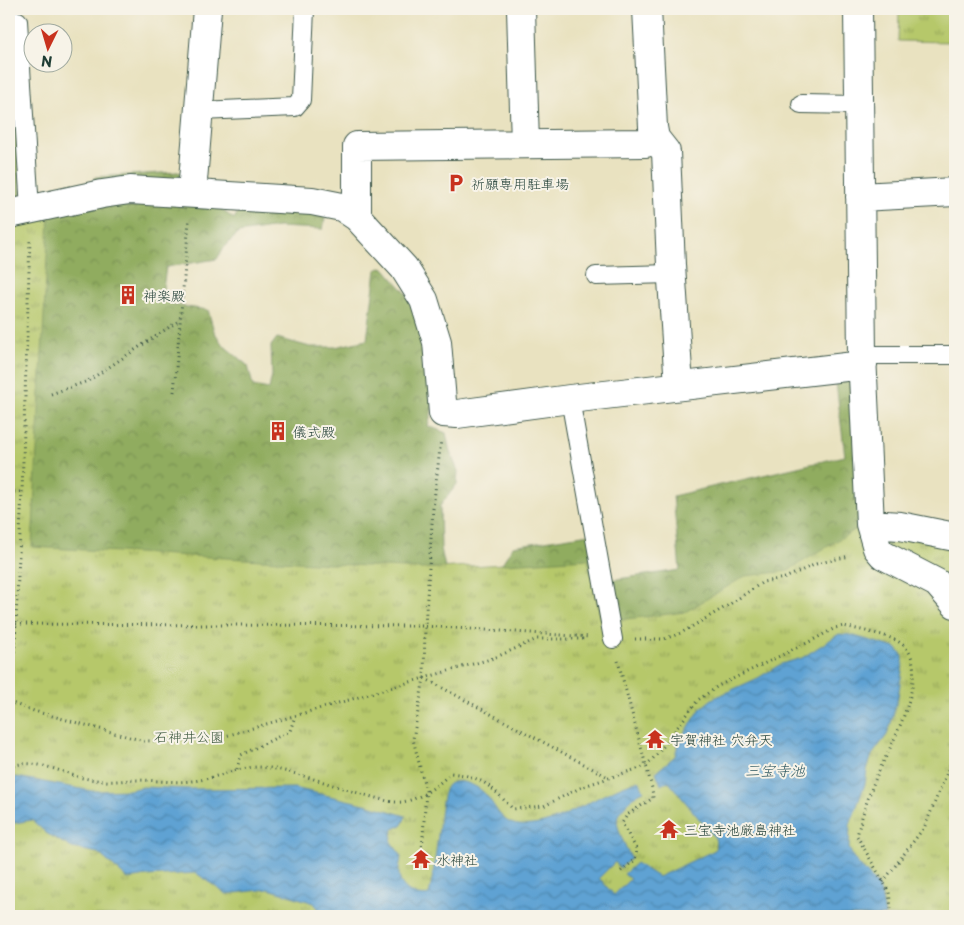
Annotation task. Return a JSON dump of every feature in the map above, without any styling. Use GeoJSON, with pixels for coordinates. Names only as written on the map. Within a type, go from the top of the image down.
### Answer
{"type":"FeatureCollection","features":[{"type":"Feature","properties":{"kind":"street"},"geometry":{"type":"LineString","coordinates":[[192,193],[207,9]]}},
{"type":"Feature","properties":{"kind":"street"},"geometry":{"type":"LineString","coordinates":[[521,9],[525,144]]}},
{"type":"Feature","properties":{"kind":"street"},"geometry":{"type":"LineString","coordinates":[[647,9],[653,127],[655,138],[666,152],[679,386]]}},
{"type":"Feature","properties":{"kind":"street"},"geometry":{"type":"LineString","coordinates":[[858,9],[862,360],[873,536],[883,555],[937,583],[955,604]]}},
{"type":"Feature","properties":{"kind":"street"},"geometry":{"type":"LineString","coordinates":[[357,216],[357,146],[646,144],[655,138]]}},
{"type":"Feature","properties":{"kind":"street"},"geometry":{"type":"LineString","coordinates":[[20,212],[102,194],[130,190],[312,201],[342,207],[357,216],[404,268],[424,300],[438,342],[443,413],[457,414],[679,386],[862,360]]}},
{"type":"Feature","properties":{"kind":"street"},"geometry":{"type":"LineString","coordinates":[[860,197],[955,192]]}},
{"type":"Feature","properties":{"kind":"street"},"geometry":{"type":"LineString","coordinates":[[873,536],[900,526],[955,537]]}},
{"type":"Feature","properties":{"kind":"lane"},"geometry":{"type":"LineString","coordinates":[[199,111],[295,107],[301,100],[305,9]]}},
{"type":"Feature","properties":{"kind":"lane"},"geometry":{"type":"LineString","coordinates":[[18,21],[20,212]]}},
{"type":"Feature","properties":{"kind":"lane"},"geometry":{"type":"LineString","coordinates":[[801,104],[859,105]]}},
{"type":"Feature","properties":{"kind":"lane"},"geometry":{"type":"LineString","coordinates":[[596,276],[672,274]]}},
{"type":"Feature","properties":{"kind":"lane"},"geometry":{"type":"LineString","coordinates":[[862,360],[955,354]]}},
{"type":"Feature","properties":{"kind":"lane"},"geometry":{"type":"LineString","coordinates":[[570,399],[613,639]]}},
{"type":"Feature","properties":{"kind":"path"},"geometry":{"type":"LineString","coordinates":[[174,392],[192,193]]}},
{"type":"Feature","properties":{"kind":"path"},"geometry":{"type":"LineString","coordinates":[[14,662],[22,492],[20,212]]}},
{"type":"Feature","properties":{"kind":"path"},"geometry":{"type":"LineString","coordinates":[[51,394],[88,381],[180,320]]}},
{"type":"Feature","properties":{"kind":"path"},"geometry":{"type":"LineString","coordinates":[[422,851],[426,791],[413,739],[424,678],[425,626],[433,509],[443,413]]}},
{"type":"Feature","properties":{"kind":"path"},"geometry":{"type":"LineString","coordinates":[[9,492],[22,492]]}},
{"type":"Feature","properties":{"kind":"path"},"geometry":{"type":"LineString","coordinates":[[9,702],[34,711],[144,742],[215,739],[494,658],[537,640],[664,639],[727,606],[763,582],[786,578],[873,536]]}},
{"type":"Feature","properties":{"kind":"path"},"geometry":{"type":"LineString","coordinates":[[16,624],[425,626],[613,639]]}},
{"type":"Feature","properties":{"kind":"path"},"geometry":{"type":"LineString","coordinates":[[9,768],[16,764],[27,763],[89,779],[155,782],[194,781],[237,769],[268,768],[286,771],[390,802],[414,799],[433,789],[450,773],[469,775],[485,782],[513,809],[544,806],[584,786],[646,766],[683,723],[698,700],[718,686],[835,628],[844,626],[900,642],[910,654],[914,670],[906,710],[887,758],[878,774],[857,836],[889,892],[892,916]]}},
{"type":"Feature","properties":{"kind":"path"},"geometry":{"type":"LineString","coordinates":[[613,639],[622,681],[652,788],[653,798],[627,815],[622,823],[637,850],[635,860],[620,872]]}},
{"type":"Feature","properties":{"kind":"path"},"geometry":{"type":"LineString","coordinates":[[424,678],[608,777]]}},
{"type":"Feature","properties":{"kind":"path"},"geometry":{"type":"LineString","coordinates":[[237,769],[241,755],[290,731],[295,716]]}},
{"type":"Feature","properties":{"kind":"path"},"geometry":{"type":"LineString","coordinates":[[883,882],[925,826],[955,753]]}},
{"type":"Feature","properties":{"kind":"green space"},"geometry":{"type":"Polygon","coordinates":[[[867,9],[954,9],[953,42],[898,41],[899,12],[867,12],[867,9]]]}},
{"type":"Feature","properties":{"kind":"green space","name":"石神井公園"},"geometry":{"type":"Polygon","coordinates":[[[13,63],[22,204],[91,190],[95,177],[178,172],[199,179],[212,202],[234,219],[243,203],[319,208],[325,219],[323,229],[278,227],[238,233],[223,249],[217,259],[166,267],[163,288],[173,305],[208,310],[214,331],[222,344],[248,366],[253,386],[269,389],[272,375],[271,346],[277,338],[310,347],[335,347],[367,340],[376,270],[383,267],[405,292],[432,342],[436,394],[428,426],[446,433],[450,452],[458,471],[457,484],[440,506],[441,548],[447,578],[493,578],[513,546],[602,532],[611,580],[680,570],[673,496],[845,456],[836,383],[838,375],[855,377],[865,525],[955,544],[955,916],[9,779],[9,67],[13,63]]]}},
{"type":"Feature","properties":{"kind":"green space","name":"石神井公園"},"geometry":{"type":"Polygon","coordinates":[[[49,219],[32,547],[421,569],[588,559],[601,619],[609,621],[685,612],[745,576],[787,571],[861,526],[949,607],[955,619],[955,916],[9,916],[9,221],[49,219]]]}},
{"type":"Feature","properties":{"kind":"green space"},"geometry":{"type":"Polygon","coordinates":[[[887,537],[955,544],[955,587],[889,549],[887,537]]]}},
{"type":"Feature","properties":{"kind":"water","name":"三宝寺池"},"geometry":{"type":"Polygon","coordinates":[[[839,634],[851,635],[896,648],[903,656],[898,697],[890,727],[887,735],[872,755],[865,784],[850,825],[849,848],[854,859],[875,882],[881,893],[885,916],[324,916],[314,903],[269,889],[226,894],[196,873],[128,879],[98,853],[72,848],[46,833],[32,820],[9,824],[9,779],[17,777],[92,791],[128,790],[143,787],[189,789],[294,788],[369,805],[406,816],[402,825],[393,829],[391,842],[401,855],[399,873],[402,884],[414,894],[424,896],[429,895],[431,887],[441,808],[445,790],[451,783],[462,782],[477,787],[506,820],[519,825],[531,825],[543,823],[568,814],[603,795],[639,780],[644,791],[634,797],[623,808],[617,820],[631,858],[620,868],[615,862],[599,878],[614,895],[630,879],[624,874],[636,863],[658,877],[715,850],[715,838],[668,781],[661,785],[656,772],[675,756],[678,744],[701,708],[712,699],[758,678],[781,664],[802,658],[839,634]]]}},
{"type":"Feature","properties":{"kind":"place","name":"祈願専用駐車場"},"geometry":{"type":"Point","coordinates":[456,183]}},
{"type":"Feature","properties":{"kind":"place","name":"神楽殿"},"geometry":{"type":"Point","coordinates":[128,295]}},
{"type":"Feature","properties":{"kind":"place","name":"儀式殿"},"geometry":{"type":"Point","coordinates":[278,431]}},
{"type":"Feature","properties":{"kind":"place","name":"宇賀神社 穴弁天"},"geometry":{"type":"Point","coordinates":[655,739]}},
{"type":"Feature","properties":{"kind":"place","name":"三宝寺池厳島神社"},"geometry":{"type":"Point","coordinates":[669,829]}},
{"type":"Feature","properties":{"kind":"place","name":"水神社"},"geometry":{"type":"Point","coordinates":[421,859]}}]}
